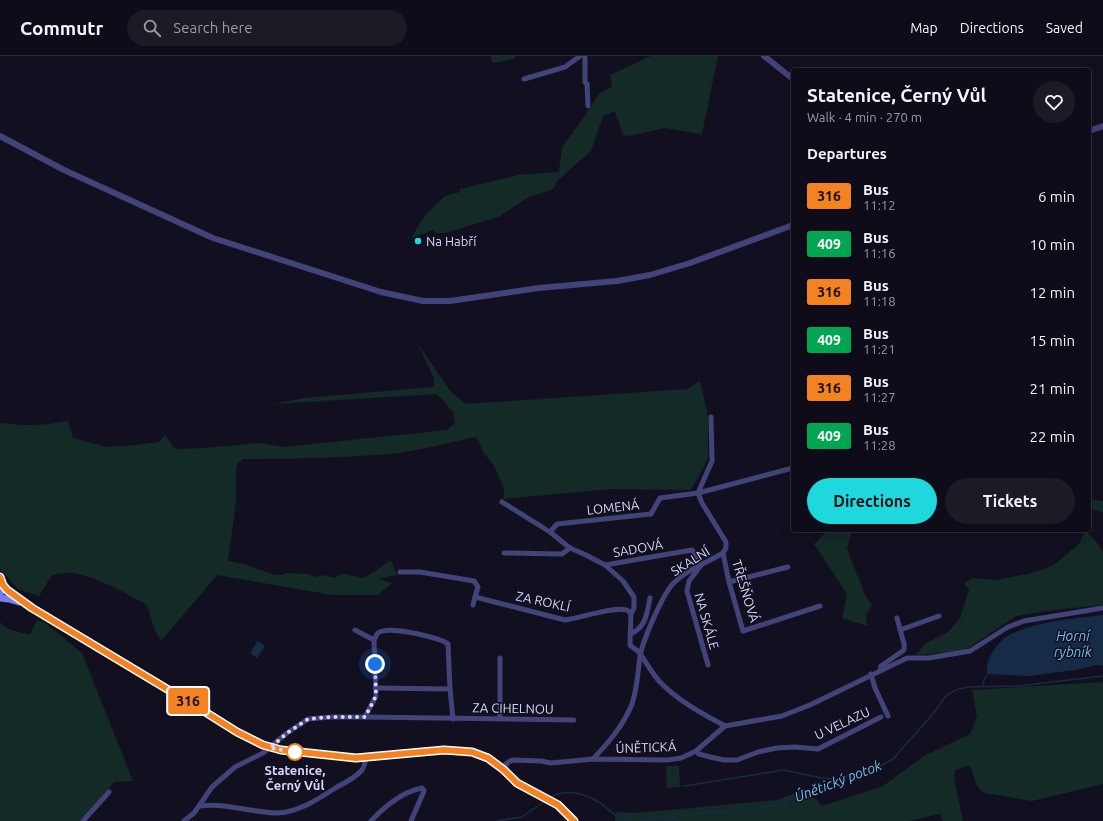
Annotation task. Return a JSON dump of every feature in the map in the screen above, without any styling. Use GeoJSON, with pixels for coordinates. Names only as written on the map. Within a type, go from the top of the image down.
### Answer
{"type":"FeatureCollection","features":[{"type":"Feature","properties":{"kind":"main road"},"geometry":{"type":"LineString","coordinates":[[0,577],[7,590],[32,608],[257,743],[270,748],[346,758],[366,758],[437,750],[461,750],[479,754],[488,758],[517,783],[558,805],[574,821]]}},
{"type":"Feature","properties":{"kind":"main road"},"geometry":{"type":"LineString","coordinates":[[0,594],[3,585]]}},
{"type":"Feature","properties":{"kind":"main road"},"geometry":{"type":"LineString","coordinates":[[0,598],[9,598],[32,608]]}},
{"type":"Feature","properties":{"kind":"street"},"geometry":{"type":"LineString","coordinates":[[524,79],[565,67],[580,56]]}},
{"type":"Feature","properties":{"kind":"street"},"geometry":{"type":"LineString","coordinates":[[584,56],[585,82],[588,84],[588,106]]}},
{"type":"Feature","properties":{"kind":"street"},"geometry":{"type":"LineString","coordinates":[[764,56],[791,77]]}},
{"type":"Feature","properties":{"kind":"street"},"geometry":{"type":"LineString","coordinates":[[1091,131],[1103,126]]}},
{"type":"Feature","properties":{"kind":"street"},"geometry":{"type":"LineString","coordinates":[[0,136],[64,170],[213,238],[381,292],[423,301],[450,301],[539,288],[617,281],[650,275],[690,263],[791,226]]}},
{"type":"Feature","properties":{"kind":"street"},"geometry":{"type":"LineString","coordinates":[[698,493],[712,461],[711,417]]}},
{"type":"Feature","properties":{"kind":"street"},"geometry":{"type":"LineString","coordinates":[[698,493],[791,469]]}},
{"type":"Feature","properties":{"kind":"street","name":"LOMENÁ"},"geometry":{"type":"LineString","coordinates":[[550,532],[557,524],[651,514],[660,498],[698,493]]}},
{"type":"Feature","properties":{"kind":"street","name":"SKALNÍ"},"geometry":{"type":"LineString","coordinates":[[593,759],[610,741],[623,723],[632,703],[641,654],[657,612],[672,586],[691,570],[723,553],[726,548],[726,542],[702,503],[698,493]]}},
{"type":"Feature","properties":{"kind":"street"},"geometry":{"type":"LineString","coordinates":[[502,502],[550,532],[570,548],[562,554],[504,553]]}},
{"type":"Feature","properties":{"kind":"street","name":"SADOVÁ"},"geometry":{"type":"LineString","coordinates":[[570,548],[605,565],[692,550],[702,564]]}},
{"type":"Feature","properties":{"kind":"street","name":"TŘEŠŇOVÁ"},"geometry":{"type":"LineString","coordinates":[[723,553],[728,582],[743,631],[820,606]]}},
{"type":"Feature","properties":{"kind":"street","name":"NA SKÁLE"},"geometry":{"type":"LineString","coordinates":[[702,564],[689,582],[687,591],[708,665]]}},
{"type":"Feature","properties":{"kind":"street"},"geometry":{"type":"LineString","coordinates":[[605,565],[623,581],[634,597],[634,608],[631,614],[630,645],[641,654],[648,668],[658,680],[678,699],[725,726],[782,716],[810,705],[871,674],[907,658],[929,658],[970,651],[1008,627],[1024,621],[1103,608]]}},
{"type":"Feature","properties":{"kind":"street"},"geometry":{"type":"LineString","coordinates":[[728,582],[788,567]]}},
{"type":"Feature","properties":{"kind":"street"},"geometry":{"type":"LineString","coordinates":[[400,572],[420,572],[474,582],[478,587],[473,605]]}},
{"type":"Feature","properties":{"kind":"street","name":"ZA ROKLÍ"},"geometry":{"type":"LineString","coordinates":[[475,597],[565,620],[577,619],[616,609],[627,610],[631,614]]}},
{"type":"Feature","properties":{"kind":"street"},"geometry":{"type":"LineString","coordinates":[[630,634],[636,632],[642,626],[646,618],[650,598]]}},
{"type":"Feature","properties":{"kind":"street"},"geometry":{"type":"LineString","coordinates":[[900,630],[939,616]]}},
{"type":"Feature","properties":{"kind":"street"},"geometry":{"type":"LineString","coordinates":[[880,671],[881,666],[904,650],[904,644],[897,618]]}},
{"type":"Feature","properties":{"kind":"street"},"geometry":{"type":"LineString","coordinates":[[355,630],[374,640]]}},
{"type":"Feature","properties":{"kind":"street"},"geometry":{"type":"LineString","coordinates":[[365,717],[376,696],[374,640],[377,634],[382,631],[411,632],[443,640],[448,644],[453,719]]}},
{"type":"Feature","properties":{"kind":"street"},"geometry":{"type":"LineString","coordinates":[[500,658],[500,718]]}},
{"type":"Feature","properties":{"kind":"street"},"geometry":{"type":"LineString","coordinates":[[871,674],[875,688],[888,716]]}},
{"type":"Feature","properties":{"kind":"street"},"geometry":{"type":"LineString","coordinates":[[375,688],[450,689]]}},
{"type":"Feature","properties":{"kind":"street","name":"ZA CIHELNOU"},"geometry":{"type":"LineString","coordinates":[[184,821],[194,813],[212,787],[235,767],[263,753],[287,733],[308,719],[365,717],[574,720]]}},
{"type":"Feature","properties":{"kind":"street","name":"U VELAZU"},"geometry":{"type":"LineString","coordinates":[[696,751],[699,754],[710,757],[724,760],[737,760],[758,752],[777,748],[795,747],[818,749],[881,717]]}},
{"type":"Feature","properties":{"kind":"street","name":"ÚNĚTICKÁ"},"geometry":{"type":"LineString","coordinates":[[501,768],[514,760],[552,763],[593,759],[668,760],[681,758],[696,751],[725,726]]}},
{"type":"Feature","properties":{"kind":"street"},"geometry":{"type":"LineString","coordinates":[[199,806],[207,805],[234,807],[263,812],[280,813],[298,808],[323,796],[362,770],[366,758]]}},
{"type":"Feature","properties":{"kind":"street"},"geometry":{"type":"LineString","coordinates":[[371,821],[397,798],[422,788],[424,791],[412,821]]}},
{"type":"Feature","properties":{"kind":"street"},"geometry":{"type":"LineString","coordinates":[[83,821],[109,792]]}},
{"type":"Feature","properties":{"kind":"green space"},"geometry":{"type":"Polygon","coordinates":[[[491,56],[515,56],[515,59],[493,63],[491,56]]]}},
{"type":"Feature","properties":{"kind":"green space"},"geometry":{"type":"Polygon","coordinates":[[[651,56],[718,56],[702,134],[665,128],[630,136],[623,135],[615,111],[603,116],[591,151],[558,180],[553,189],[527,198],[498,217],[446,233],[436,233],[432,230],[411,238],[425,216],[445,196],[460,192],[460,189],[518,175],[559,172],[562,148],[599,94],[612,87],[610,75],[651,56]]]}},
{"type":"Feature","properties":{"kind":"green space"},"geometry":{"type":"Polygon","coordinates":[[[418,344],[451,392],[466,404],[687,389],[700,381],[708,416],[708,459],[691,490],[610,489],[504,499],[504,489],[494,466],[484,453],[476,437],[400,453],[316,458],[243,459],[236,467],[236,502],[228,561],[244,564],[275,575],[283,575],[287,573],[306,574],[317,577],[323,575],[334,578],[341,574],[345,574],[362,578],[366,577],[391,560],[397,575],[378,579],[392,583],[378,595],[333,595],[217,575],[161,641],[154,628],[147,605],[111,586],[83,575],[62,573],[52,575],[39,596],[18,589],[0,569],[0,423],[34,425],[68,421],[73,438],[107,447],[159,442],[165,435],[175,449],[259,443],[284,447],[447,430],[455,423],[454,413],[437,394],[274,404],[304,398],[434,387],[434,379],[418,344]]]}},
{"type":"Feature","properties":{"kind":"green space"},"geometry":{"type":"Polygon","coordinates":[[[1091,499],[1103,501],[1103,512],[1091,508],[1091,499]]]}},
{"type":"Feature","properties":{"kind":"green space"},"geometry":{"type":"Polygon","coordinates":[[[826,532],[851,532],[847,549],[866,597],[872,605],[866,616],[867,626],[842,618],[847,594],[814,544],[826,532]]]}},
{"type":"Feature","properties":{"kind":"green space"},"geometry":{"type":"Polygon","coordinates":[[[1085,532],[1086,532],[1096,541],[1103,552],[1103,605],[1016,616],[964,651],[916,655],[925,644],[948,632],[960,618],[969,590],[964,583],[973,578],[996,580],[1032,573],[1054,565],[1079,544],[1085,532]]]}},
{"type":"Feature","properties":{"kind":"green space"},"geometry":{"type":"Polygon","coordinates":[[[37,620],[44,622],[82,653],[133,781],[114,782],[83,821],[0,821],[0,622],[9,629],[30,634],[37,620]]]}},
{"type":"Feature","properties":{"kind":"green space"},"geometry":{"type":"Polygon","coordinates":[[[1103,682],[1103,784],[1032,801],[985,793],[977,786],[971,768],[968,766],[955,770],[954,778],[963,821],[943,821],[940,814],[909,821],[615,821],[616,812],[635,813],[777,800],[805,789],[822,806],[883,786],[924,756],[970,734],[977,717],[972,690],[1103,682]]]}},
{"type":"Feature","properties":{"kind":"green space"},"geometry":{"type":"Polygon","coordinates":[[[666,766],[679,766],[680,787],[667,788],[666,766]]]}},
{"type":"Feature","properties":{"kind":"water","name":"Horní rybník"},"geometry":{"type":"Polygon","coordinates":[[[1103,615],[1103,666],[1096,665],[1075,670],[1029,676],[987,674],[988,660],[997,645],[1009,635],[1020,630],[1043,624],[1067,619],[1103,615]]]}},
{"type":"Feature","properties":{"kind":"water"},"geometry":{"type":"Polygon","coordinates":[[[258,641],[265,646],[257,658],[250,653],[258,641]]]}},
{"type":"Feature","properties":{"kind":"waterway"},"geometry":{"type":"LineString","coordinates":[[983,686],[984,680],[988,673]]}},
{"type":"Feature","properties":{"kind":"waterway","name":"Únětický potok"},"geometry":{"type":"LineString","coordinates":[[639,821],[708,812],[741,811],[775,805],[826,786],[837,779],[882,765],[893,759],[932,715],[946,696],[956,690],[967,687],[1018,686],[1103,676]]}},
{"type":"Feature","properties":{"kind":"waterway"},"geometry":{"type":"LineString","coordinates":[[684,786],[784,770],[822,778],[836,779]]}},
{"type":"Feature","properties":{"kind":"waterway","name":"Únětický potok"},"geometry":{"type":"LineString","coordinates":[[550,798],[570,792],[584,795],[597,801],[619,817],[630,821]]}},
{"type":"Feature","properties":{"kind":"waterway","name":"Únětický potok"},"geometry":{"type":"LineString","coordinates":[[496,821],[522,817],[545,801]]}},
{"type":"Feature","properties":{"kind":"bus line","name":"316"},"geometry":{"type":"LineString","coordinates":[[0,577],[7,590],[32,608],[257,743],[281,750],[346,758],[366,758],[444,750],[461,750],[472,752],[488,758],[504,770],[517,783],[558,805],[574,821]]}},
{"type":"Feature","properties":{"kind":"place","name":"Na Habří"},"geometry":{"type":"Point","coordinates":[418,241]}},
{"type":"Feature","properties":{"kind":"place","name":"Statenice, Černý Vůl"},"geometry":{"type":"Point","coordinates":[295,752]}},
{"type":"Feature","properties":{"kind":"route"},"geometry":{"type":"LineString","coordinates":[[295,752],[270,748],[287,733],[308,719],[365,717],[376,696],[375,664]]}}]}
